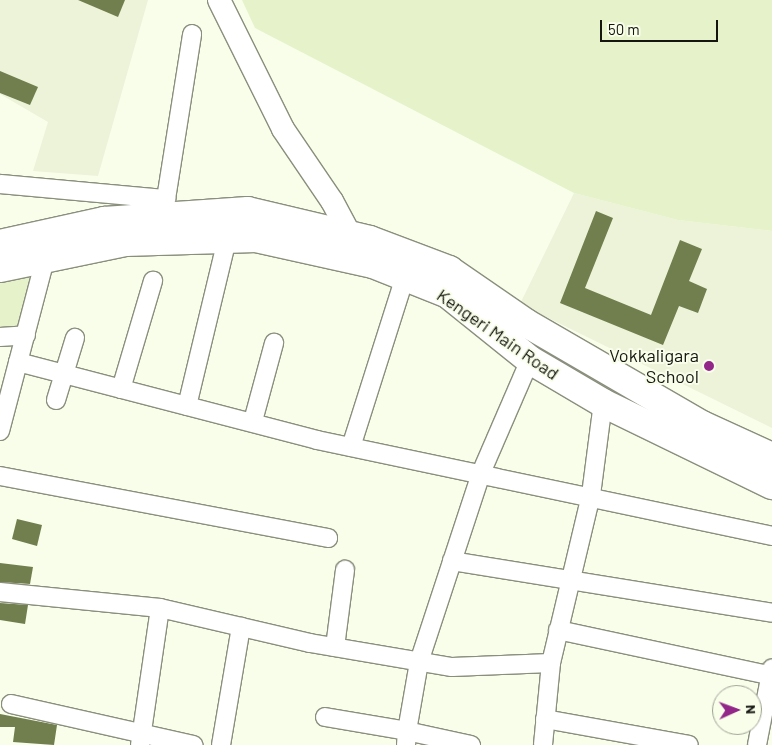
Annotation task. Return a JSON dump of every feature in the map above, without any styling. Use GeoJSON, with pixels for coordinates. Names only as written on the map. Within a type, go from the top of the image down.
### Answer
{"type":"FeatureCollection","features":[{"type":"Feature","properties":{"kind":"main road","name":"Kengeri Main Road"},"geometry":{"type":"LineString","coordinates":[[0,244],[168,208],[248,211],[352,236],[450,270],[526,323],[702,425],[772,457]]}},
{"type":"Feature","properties":{"kind":"main road","name":"Kengeri Main Road"},"geometry":{"type":"LineString","coordinates":[[0,268],[125,242],[227,238],[256,238],[361,262],[448,294],[530,360],[603,403],[772,484]]}},
{"type":"Feature","properties":{"kind":"street"},"geometry":{"type":"LineString","coordinates":[[219,0],[283,129],[328,194],[352,236],[361,262]]}},
{"type":"Feature","properties":{"kind":"street"},"geometry":{"type":"LineString","coordinates":[[0,184],[168,208],[192,34]]}},
{"type":"Feature","properties":{"kind":"street"},"geometry":{"type":"LineString","coordinates":[[308,226],[328,194]]}},
{"type":"Feature","properties":{"kind":"street"},"geometry":{"type":"LineString","coordinates":[[187,406],[227,238]]}},
{"type":"Feature","properties":{"kind":"street"},"geometry":{"type":"LineString","coordinates":[[0,431],[45,259]]}},
{"type":"Feature","properties":{"kind":"street"},"geometry":{"type":"LineString","coordinates":[[351,447],[405,277]]}},
{"type":"Feature","properties":{"kind":"street"},"geometry":{"type":"LineString","coordinates":[[121,389],[153,281]]}},
{"type":"Feature","properties":{"kind":"street"},"geometry":{"type":"LineString","coordinates":[[0,337],[26,335]]}},
{"type":"Feature","properties":{"kind":"street"},"geometry":{"type":"LineString","coordinates":[[56,400],[75,338]]}},
{"type":"Feature","properties":{"kind":"street"},"geometry":{"type":"LineString","coordinates":[[253,421],[274,342]]}},
{"type":"Feature","properties":{"kind":"street"},"geometry":{"type":"LineString","coordinates":[[407,738],[419,662],[481,473],[530,360]]}},
{"type":"Feature","properties":{"kind":"street"},"geometry":{"type":"LineString","coordinates":[[18,362],[351,447],[591,495],[772,536]]}},
{"type":"Feature","properties":{"kind":"street"},"geometry":{"type":"LineString","coordinates":[[543,745],[550,663],[591,495],[603,403]]}},
{"type":"Feature","properties":{"kind":"street"},"geometry":{"type":"LineString","coordinates":[[0,476],[328,538]]}},
{"type":"Feature","properties":{"kind":"street"},"geometry":{"type":"LineString","coordinates":[[452,561],[570,578],[772,613]]}},
{"type":"Feature","properties":{"kind":"street"},"geometry":{"type":"LineString","coordinates":[[335,647],[345,570]]}},
{"type":"Feature","properties":{"kind":"street"},"geometry":{"type":"LineString","coordinates":[[0,592],[160,608],[335,647],[452,667],[550,663]]}},
{"type":"Feature","properties":{"kind":"street"},"geometry":{"type":"LineString","coordinates":[[141,739],[160,608]]}},
{"type":"Feature","properties":{"kind":"street"},"geometry":{"type":"LineString","coordinates":[[221,745],[241,627]]}},
{"type":"Feature","properties":{"kind":"street"},"geometry":{"type":"LineString","coordinates":[[558,630],[771,673],[757,745]]}},
{"type":"Feature","properties":{"kind":"street"},"geometry":{"type":"LineString","coordinates":[[10,704],[141,739],[194,745]]}},
{"type":"Feature","properties":{"kind":"street"},"geometry":{"type":"LineString","coordinates":[[326,717],[407,738],[471,745]]}},
{"type":"Feature","properties":{"kind":"street"},"geometry":{"type":"LineString","coordinates":[[545,719],[689,745]]}},
{"type":"Feature","properties":{"kind":"shaded area"},"geometry":{"type":"Polygon","coordinates":[[[0,0],[148,0],[98,176],[33,171],[48,122],[0,94],[0,0]]]}},
{"type":"Feature","properties":{"kind":"shaded area"},"geometry":{"type":"Polygon","coordinates":[[[242,0],[772,0],[772,231],[678,220],[574,193],[255,28],[242,0]]]}},
{"type":"Feature","properties":{"kind":"shaded area","name":"Vokkaligara School"},"geometry":{"type":"Polygon","coordinates":[[[574,193],[678,220],[772,231],[772,428],[520,304],[574,193]]]}},
{"type":"Feature","properties":{"kind":"shaded area"},"geometry":{"type":"Polygon","coordinates":[[[30,276],[22,327],[0,329],[0,282],[30,276]]]}},
{"type":"Feature","properties":{"kind":"building"},"geometry":{"type":"Polygon","coordinates":[[[78,0],[125,0],[118,17],[78,0]]]}},
{"type":"Feature","properties":{"kind":"building"},"geometry":{"type":"Polygon","coordinates":[[[0,71],[38,87],[30,105],[0,93],[0,71]]]}},
{"type":"Feature","properties":{"kind":"building"},"geometry":{"type":"Polygon","coordinates":[[[596,211],[613,218],[585,288],[651,315],[680,240],[702,249],[689,281],[707,289],[698,313],[679,306],[663,345],[560,303],[596,211]]]}},
{"type":"Feature","properties":{"kind":"building"},"geometry":{"type":"Polygon","coordinates":[[[17,519],[42,525],[37,546],[12,539],[17,519]]]}},
{"type":"Feature","properties":{"kind":"building"},"geometry":{"type":"Polygon","coordinates":[[[0,563],[33,567],[30,584],[0,582],[0,563]]]}},
{"type":"Feature","properties":{"kind":"building"},"geometry":{"type":"Polygon","coordinates":[[[0,603],[28,605],[25,624],[0,620],[0,603]]]}},
{"type":"Feature","properties":{"kind":"building"},"geometry":{"type":"Polygon","coordinates":[[[0,714],[57,725],[54,745],[13,742],[15,727],[0,727],[0,714]]]}},
{"type":"Feature","properties":{"kind":"place","name":"Vokkaligara School"},"geometry":{"type":"Point","coordinates":[709,366]}}]}
